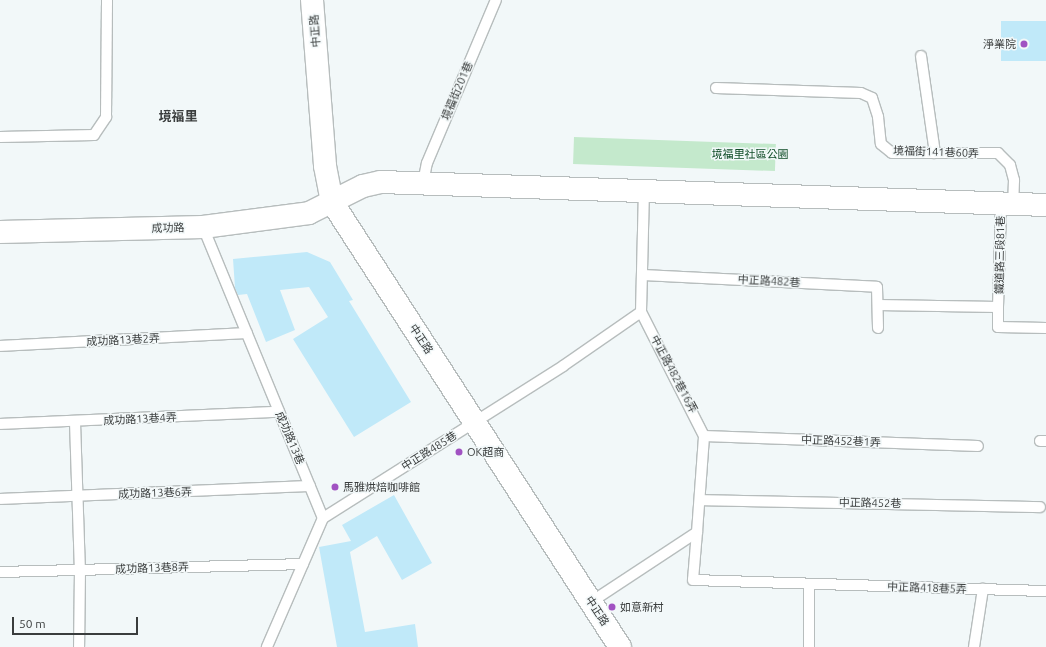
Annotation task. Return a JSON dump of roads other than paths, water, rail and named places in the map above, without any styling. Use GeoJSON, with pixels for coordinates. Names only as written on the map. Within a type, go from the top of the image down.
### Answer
{"type":"FeatureCollection","features":[{"type":"Feature","properties":{"kind":"street","name":"中正路"},"geometry":{"type":"LineString","coordinates":[[312,0],[325,166],[332,202],[620,647]]}},
{"type":"Feature","properties":{"kind":"street","name":"成功路"},"geometry":{"type":"LineString","coordinates":[[0,232],[203,227],[309,213],[363,186],[381,182],[1046,205]]}},
{"type":"Feature","properties":{"kind":"lane"},"geometry":{"type":"LineString","coordinates":[[0,137],[94,135],[106,117],[107,0]]}},
{"type":"Feature","properties":{"kind":"lane","name":"境福街201巷"},"geometry":{"type":"LineString","coordinates":[[423,183],[430,156],[496,0]]}},
{"type":"Feature","properties":{"kind":"lane"},"geometry":{"type":"LineString","coordinates":[[921,56],[935,153]]}},
{"type":"Feature","properties":{"kind":"lane","name":"境福街141巷60弄"},"geometry":{"type":"LineString","coordinates":[[716,88],[861,93],[872,98],[884,148],[892,153],[998,154],[1010,165],[1014,180],[1007,203]]}},
{"type":"Feature","properties":{"kind":"lane"},"geometry":{"type":"LineString","coordinates":[[475,422],[641,312],[644,191]]}},
{"type":"Feature","properties":{"kind":"lane","name":"鐵道路三段81巷"},"geometry":{"type":"LineString","coordinates":[[998,307],[1007,203]]}},
{"type":"Feature","properties":{"kind":"lane","name":"成功路13巷"},"geometry":{"type":"LineString","coordinates":[[203,227],[323,518]]}},
{"type":"Feature","properties":{"kind":"lane","name":"中正路482巷"},"geometry":{"type":"LineString","coordinates":[[643,275],[877,287],[878,328]]}},
{"type":"Feature","properties":{"kind":"lane"},"geometry":{"type":"LineString","coordinates":[[878,305],[998,307],[998,327],[1046,328]]}},
{"type":"Feature","properties":{"kind":"lane","name":"中正路482巷16弄"},"geometry":{"type":"LineString","coordinates":[[641,312],[704,436]]}},
{"type":"Feature","properties":{"kind":"lane","name":"成功路13巷2弄"},"geometry":{"type":"LineString","coordinates":[[0,346],[247,334]]}},
{"type":"Feature","properties":{"kind":"lane","name":"成功路13巷4弄"},"geometry":{"type":"LineString","coordinates":[[0,424],[75,422],[279,412]]}},
{"type":"Feature","properties":{"kind":"lane"},"geometry":{"type":"LineString","coordinates":[[75,422],[80,570],[79,647]]}},
{"type":"Feature","properties":{"kind":"lane","name":"中正路485巷"},"geometry":{"type":"LineString","coordinates":[[323,518],[475,422]]}},
{"type":"Feature","properties":{"kind":"lane"},"geometry":{"type":"LineString","coordinates":[[591,602],[697,532],[704,436]]}},
{"type":"Feature","properties":{"kind":"lane","name":"中正路452巷1弄"},"geometry":{"type":"LineString","coordinates":[[704,436],[978,446]]}},
{"type":"Feature","properties":{"kind":"lane","name":"成功路13巷6弄"},"geometry":{"type":"LineString","coordinates":[[0,500],[310,486]]}},
{"type":"Feature","properties":{"kind":"lane","name":"中正路452巷"},"geometry":{"type":"LineString","coordinates":[[700,500],[1040,507]]}},
{"type":"Feature","properties":{"kind":"lane"},"geometry":{"type":"LineString","coordinates":[[267,647],[323,518]]}},
{"type":"Feature","properties":{"kind":"lane","name":"中正路418巷5弄"},"geometry":{"type":"LineString","coordinates":[[697,532],[693,580],[1046,591]]}},
{"type":"Feature","properties":{"kind":"lane","name":"成功路13巷8弄"},"geometry":{"type":"LineString","coordinates":[[0,572],[303,564]]}},
{"type":"Feature","properties":{"kind":"lane"},"geometry":{"type":"LineString","coordinates":[[809,584],[809,647]]}},
{"type":"Feature","properties":{"kind":"lane"},"geometry":{"type":"LineString","coordinates":[[974,647],[983,589]]}},
{"type":"Feature","properties":{"kind":"place","name":"淨業院"},"geometry":{"type":"Point","coordinates":[1024,44]}},
{"type":"Feature","properties":{"kind":"place","name":"OK超商"},"geometry":{"type":"Point","coordinates":[459,452]}},
{"type":"Feature","properties":{"kind":"place","name":"馬雅烘焙咖啡館"},"geometry":{"type":"Point","coordinates":[335,487]}},
{"type":"Feature","properties":{"kind":"place","name":"如意新村"},"geometry":{"type":"Point","coordinates":[612,607]}},
{"type":"Feature","properties":{"kind":"district","name":"境福里"},"geometry":{"type":"Point","coordinates":[178,116]}},
{"type":"Feature","properties":{"kind":"park label","name":"境福里社區公園"},"geometry":{"type":"Point","coordinates":[750,154]}}]}
